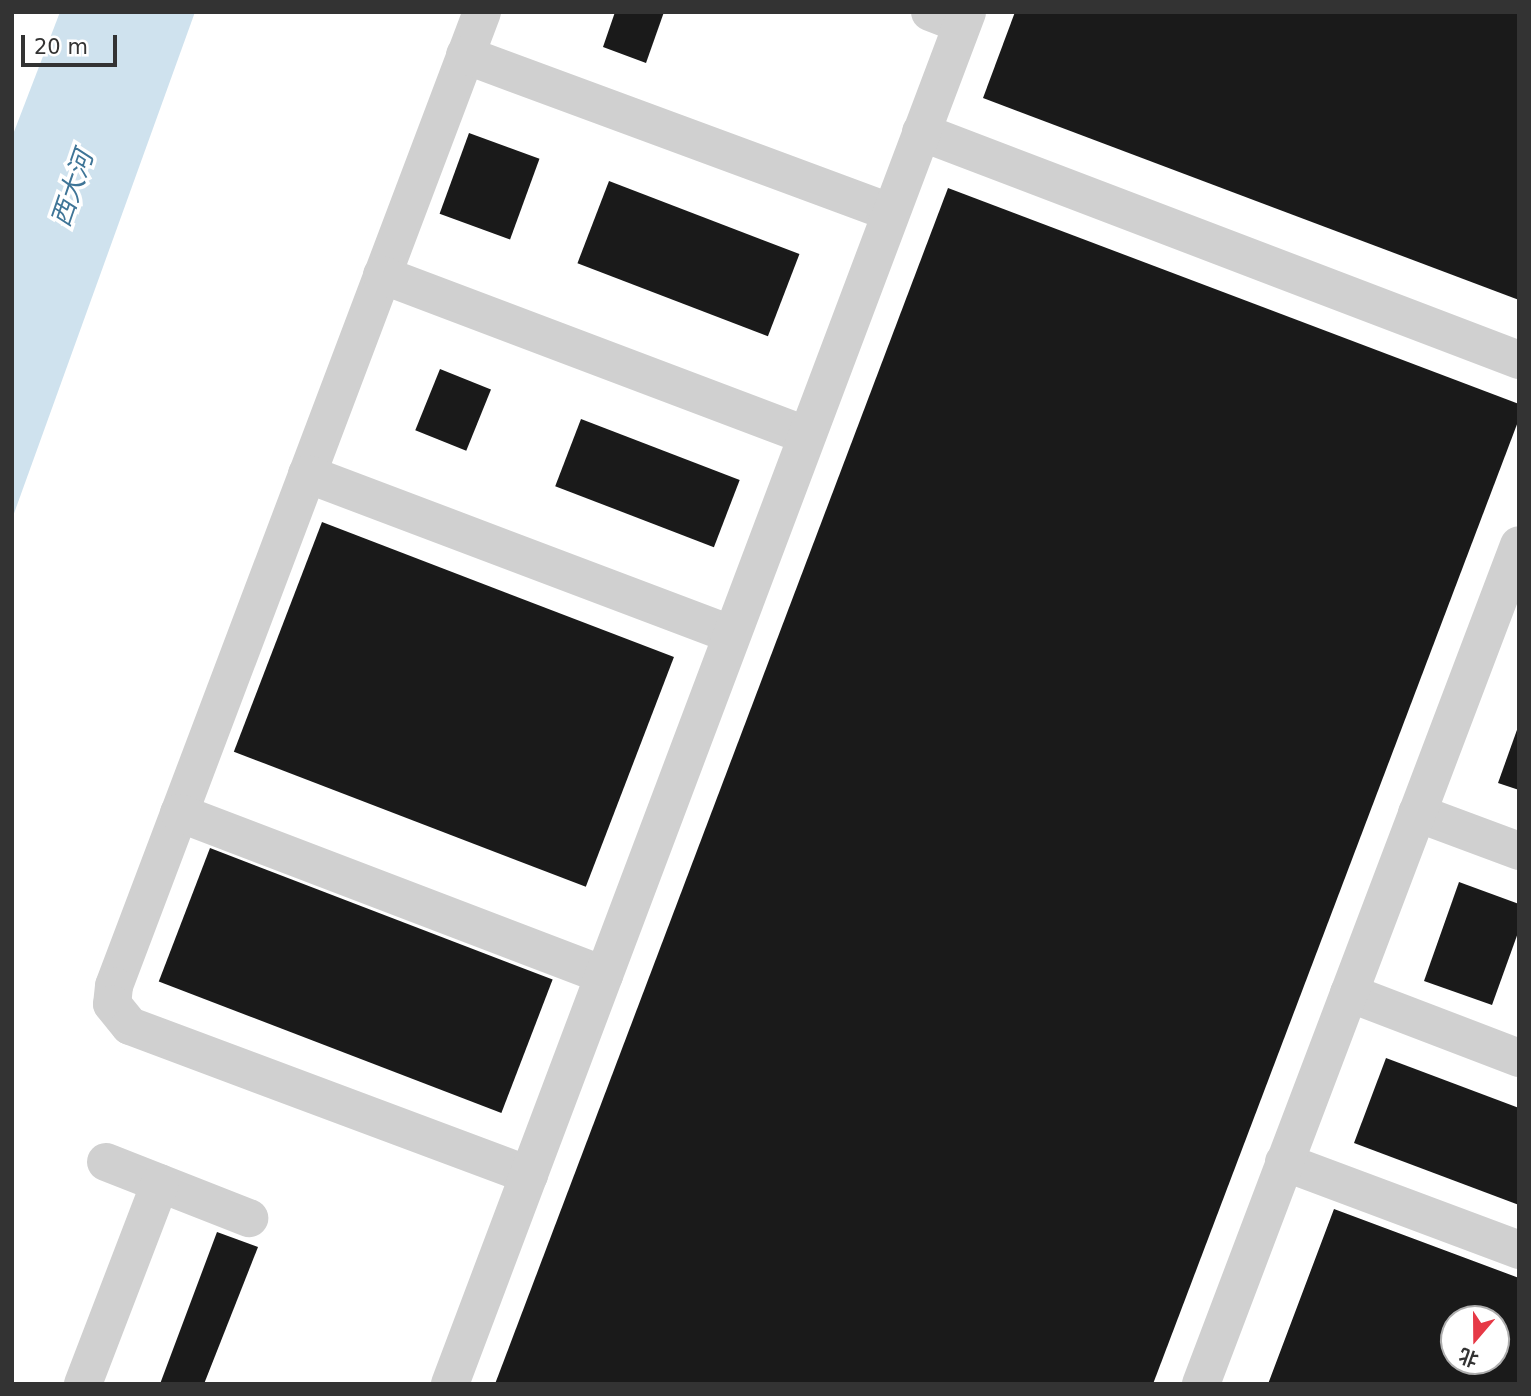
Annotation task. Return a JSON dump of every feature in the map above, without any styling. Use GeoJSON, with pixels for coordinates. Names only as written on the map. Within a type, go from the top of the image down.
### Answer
{"type":"FeatureCollection","features":[{"type":"Feature","properties":{"kind":"lane"},"geometry":{"type":"LineString","coordinates":[[482,12],[114,986],[118,1017],[528,1175]]}},
{"type":"Feature","properties":{"kind":"lane"},"geometry":{"type":"LineString","coordinates":[[450,1384],[921,132],[953,16]]}},
{"type":"Feature","properties":{"kind":"lane"},"geometry":{"type":"LineString","coordinates":[[465,55],[891,213]]}},
{"type":"Feature","properties":{"kind":"lane"},"geometry":{"type":"LineString","coordinates":[[921,132],[1519,360]]}},
{"type":"Feature","properties":{"kind":"lane"},"geometry":{"type":"LineString","coordinates":[[382,275],[807,436]]}},
{"type":"Feature","properties":{"kind":"lane"},"geometry":{"type":"LineString","coordinates":[[307,474],[732,635]]}},
{"type":"Feature","properties":{"kind":"lane"},"geometry":{"type":"LineString","coordinates":[[1201,1384],[1518,551]]}},
{"type":"Feature","properties":{"kind":"lane"},"geometry":{"type":"LineString","coordinates":[[179,813],[604,975]]}},
{"type":"Feature","properties":{"kind":"lane"},"geometry":{"type":"LineString","coordinates":[[1417,813],[1519,851]]}},
{"type":"Feature","properties":{"kind":"lane"},"geometry":{"type":"LineString","coordinates":[[1349,993],[1519,1058]]}},
{"type":"Feature","properties":{"kind":"lane"},"geometry":{"type":"LineString","coordinates":[[106,1162],[249,1218]]}},
{"type":"Feature","properties":{"kind":"lane"},"geometry":{"type":"LineString","coordinates":[[1284,1162],[1519,1250]]}},
{"type":"Feature","properties":{"kind":"lane"},"geometry":{"type":"LineString","coordinates":[[83,1384],[160,1183]]}},
{"type":"Feature","properties":{"kind":"water","name":"西大河"},"geometry":{"type":"Polygon","coordinates":[[[60,12],[195,12],[12,519],[12,137],[60,12]]]}},
{"type":"Feature","properties":{"kind":"building"},"geometry":{"type":"Polygon","coordinates":[[[615,12],[664,12],[646,63],[603,47],[615,12]]]}},
{"type":"Feature","properties":{"kind":"building"},"geometry":{"type":"Polygon","coordinates":[[[1015,12],[1519,12],[1519,300],[983,98],[1015,12]]]}},
{"type":"Feature","properties":{"kind":"building"},"geometry":{"type":"Polygon","coordinates":[[[469,133],[539,159],[510,239],[440,214],[469,133]]]}},
{"type":"Feature","properties":{"kind":"building"},"geometry":{"type":"Polygon","coordinates":[[[609,181],[799,254],[768,336],[577,263],[609,181]]]}},
{"type":"Feature","properties":{"kind":"building"},"geometry":{"type":"Polygon","coordinates":[[[948,188],[1519,404],[1519,419],[1153,1384],[495,1384],[948,188]]]}},
{"type":"Feature","properties":{"kind":"building"},"geometry":{"type":"Polygon","coordinates":[[[440,369],[491,390],[466,451],[415,430],[440,369]]]}},
{"type":"Feature","properties":{"kind":"building"},"geometry":{"type":"Polygon","coordinates":[[[581,419],[740,480],[714,547],[555,486],[581,419]]]}},
{"type":"Feature","properties":{"kind":"building"},"geometry":{"type":"Polygon","coordinates":[[[322,522],[674,657],[586,887],[234,752],[322,522]]]}},
{"type":"Feature","properties":{"kind":"building"},"geometry":{"type":"Polygon","coordinates":[[[1519,727],[1519,790],[1498,783],[1519,727]]]}},
{"type":"Feature","properties":{"kind":"building"},"geometry":{"type":"Polygon","coordinates":[[[210,848],[553,980],[501,1113],[159,982],[210,848]]]}},
{"type":"Feature","properties":{"kind":"building"},"geometry":{"type":"Polygon","coordinates":[[[1459,882],[1519,904],[1519,930],[1492,1005],[1424,981],[1459,882]]]}},
{"type":"Feature","properties":{"kind":"building"},"geometry":{"type":"Polygon","coordinates":[[[1386,1058],[1519,1108],[1519,1205],[1354,1143],[1386,1058]]]}},
{"type":"Feature","properties":{"kind":"building"},"geometry":{"type":"Polygon","coordinates":[[[1334,1209],[1519,1278],[1519,1384],[1268,1384],[1334,1209]]]}},
{"type":"Feature","properties":{"kind":"building"},"geometry":{"type":"Polygon","coordinates":[[[217,1232],[258,1247],[204,1384],[160,1384],[217,1232]]]}}]}
